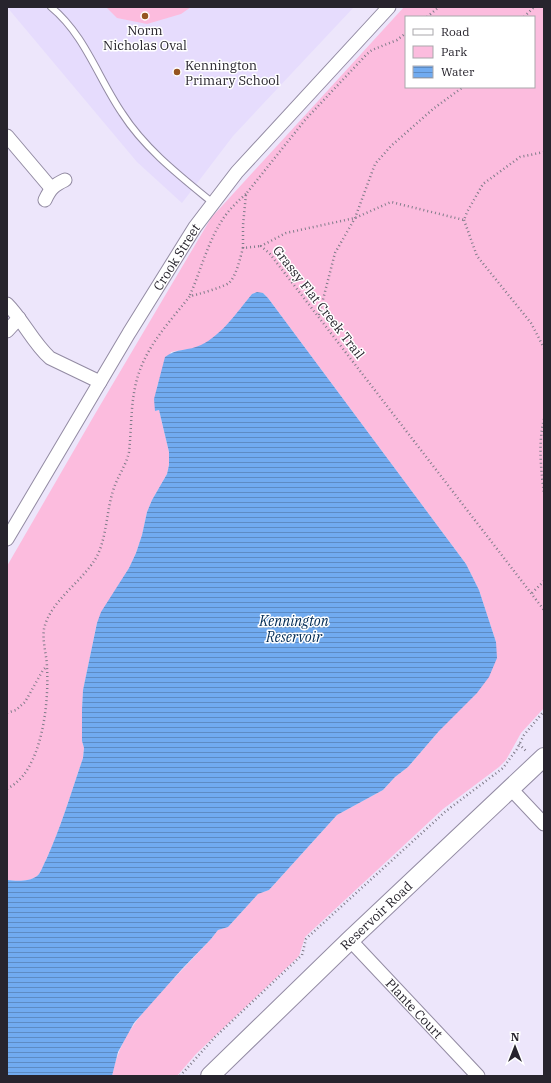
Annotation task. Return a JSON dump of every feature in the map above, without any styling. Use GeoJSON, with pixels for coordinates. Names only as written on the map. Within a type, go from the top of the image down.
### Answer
{"type":"FeatureCollection","features":[{"type":"Feature","properties":{"kind":"main road","name":"Reservoir Road"},"geometry":{"type":"LineString","coordinates":[[210,1076],[350,940],[544,757]]}},
{"type":"Feature","properties":{"kind":"street","name":"Crook Street"},"geometry":{"type":"LineString","coordinates":[[7,539],[180,249],[213,203],[247,160],[389,7]]}},
{"type":"Feature","properties":{"kind":"street"},"geometry":{"type":"LineString","coordinates":[[7,136],[48,194],[56,184],[65,180]]}},
{"type":"Feature","properties":{"kind":"street"},"geometry":{"type":"LineString","coordinates":[[7,304],[50,358],[100,382]]}},
{"type":"Feature","properties":{"kind":"street"},"geometry":{"type":"LineString","coordinates":[[7,331],[19,318]]}},
{"type":"Feature","properties":{"kind":"street"},"geometry":{"type":"LineString","coordinates":[[511,789],[544,824]]}},
{"type":"Feature","properties":{"kind":"street","name":"Plante Court"},"geometry":{"type":"LineString","coordinates":[[350,940],[478,1076]]}},
{"type":"Feature","properties":{"kind":"lane"},"geometry":{"type":"LineString","coordinates":[[51,7],[66,21],[84,47],[115,102],[129,123],[151,148],[213,203]]}},
{"type":"Feature","properties":{"kind":"path"},"geometry":{"type":"LineString","coordinates":[[427,16],[439,7]]}},
{"type":"Feature","properties":{"kind":"path"},"geometry":{"type":"LineString","coordinates":[[525,16],[534,7]]}},
{"type":"Feature","properties":{"kind":"path"},"geometry":{"type":"LineString","coordinates":[[7,789],[17,783],[23,776],[32,762],[37,748],[46,710],[47,666],[44,638],[46,623],[49,615],[57,603],[88,571],[97,556],[104,538],[113,490],[129,452],[134,392],[140,370],[146,356],[190,296],[210,244],[228,212],[246,194],[305,120],[367,54],[376,48],[397,40],[405,34]]}},
{"type":"Feature","properties":{"kind":"path"},"geometry":{"type":"LineString","coordinates":[[319,315],[335,253],[355,218],[375,164],[391,146],[432,109],[461,88]]}},
{"type":"Feature","properties":{"kind":"path"},"geometry":{"type":"LineString","coordinates":[[544,152],[520,157],[483,184],[464,220],[477,256],[531,323],[544,348]]}},
{"type":"Feature","properties":{"kind":"path"},"geometry":{"type":"LineString","coordinates":[[190,296],[201,294],[228,283],[234,274],[243,248],[243,225],[246,194]]}},
{"type":"Feature","properties":{"kind":"path","name":"Grassy Flat Creek Trail"},"geometry":{"type":"LineString","coordinates":[[464,220],[391,202],[355,218],[286,233],[261,246],[270,254],[319,315],[544,610]]}},
{"type":"Feature","properties":{"kind":"path"},"geometry":{"type":"LineString","coordinates":[[243,248],[261,246]]}},
{"type":"Feature","properties":{"kind":"path"},"geometry":{"type":"LineString","coordinates":[[544,419],[541,433],[542,479],[544,494]]}},
{"type":"Feature","properties":{"kind":"path"},"geometry":{"type":"LineString","coordinates":[[532,593],[544,581]]}},
{"type":"Feature","properties":{"kind":"path"},"geometry":{"type":"LineString","coordinates":[[7,712],[16,710],[25,702],[43,670],[47,666]]}},
{"type":"Feature","properties":{"kind":"path"},"geometry":{"type":"LineString","coordinates":[[180,1076],[215,1037],[302,955],[306,939],[309,936],[446,811],[503,768],[517,749],[524,735],[544,711]]}},
{"type":"Feature","properties":{"kind":"shaded area","name":"Kennington Primary School"},"geometry":{"type":"Polygon","coordinates":[[[7,7],[354,7],[233,136],[182,203],[137,162],[7,7]]]}},
{"type":"Feature","properties":{"kind":"green space","name":"Norm Nicholas Oval"},"geometry":{"type":"Polygon","coordinates":[[[106,7],[191,7],[181,14],[147,24],[117,18],[106,7]]]}},
{"type":"Feature","properties":{"kind":"green space"},"geometry":{"type":"Polygon","coordinates":[[[404,7],[544,7],[544,708],[521,733],[506,760],[499,767],[443,809],[305,937],[299,956],[196,1054],[177,1076],[112,1076],[119,1051],[138,1019],[218,930],[228,927],[258,894],[269,890],[337,815],[383,790],[395,777],[408,767],[439,731],[496,642],[479,590],[466,564],[268,298],[263,293],[257,292],[252,294],[220,333],[212,339],[196,348],[171,352],[161,374],[157,387],[155,411],[159,410],[169,452],[169,465],[167,474],[147,512],[136,553],[97,623],[83,690],[83,758],[66,810],[40,873],[34,878],[26,880],[7,880],[7,566],[211,218],[404,7]]]}},
{"type":"Feature","properties":{"kind":"water","name":"Kennington Reservoir"},"geometry":{"type":"Polygon","coordinates":[[[257,292],[263,293],[268,298],[466,564],[479,590],[496,642],[497,658],[489,677],[477,693],[439,731],[408,767],[395,777],[383,790],[337,815],[269,890],[258,894],[228,927],[218,930],[182,969],[134,1023],[118,1052],[112,1076],[7,1076],[7,880],[26,880],[34,878],[40,873],[66,810],[83,758],[83,690],[97,623],[101,612],[129,568],[136,553],[147,512],[167,474],[169,465],[169,452],[159,410],[155,411],[154,399],[165,357],[174,352],[196,347],[209,341],[229,322],[252,294],[257,292]]]}},
{"type":"Feature","properties":{"kind":"place","name":"Norm Nicholas Oval"},"geometry":{"type":"Point","coordinates":[145,16]}},
{"type":"Feature","properties":{"kind":"place","name":"Kennington Primary School"},"geometry":{"type":"Point","coordinates":[177,72]}}]}
